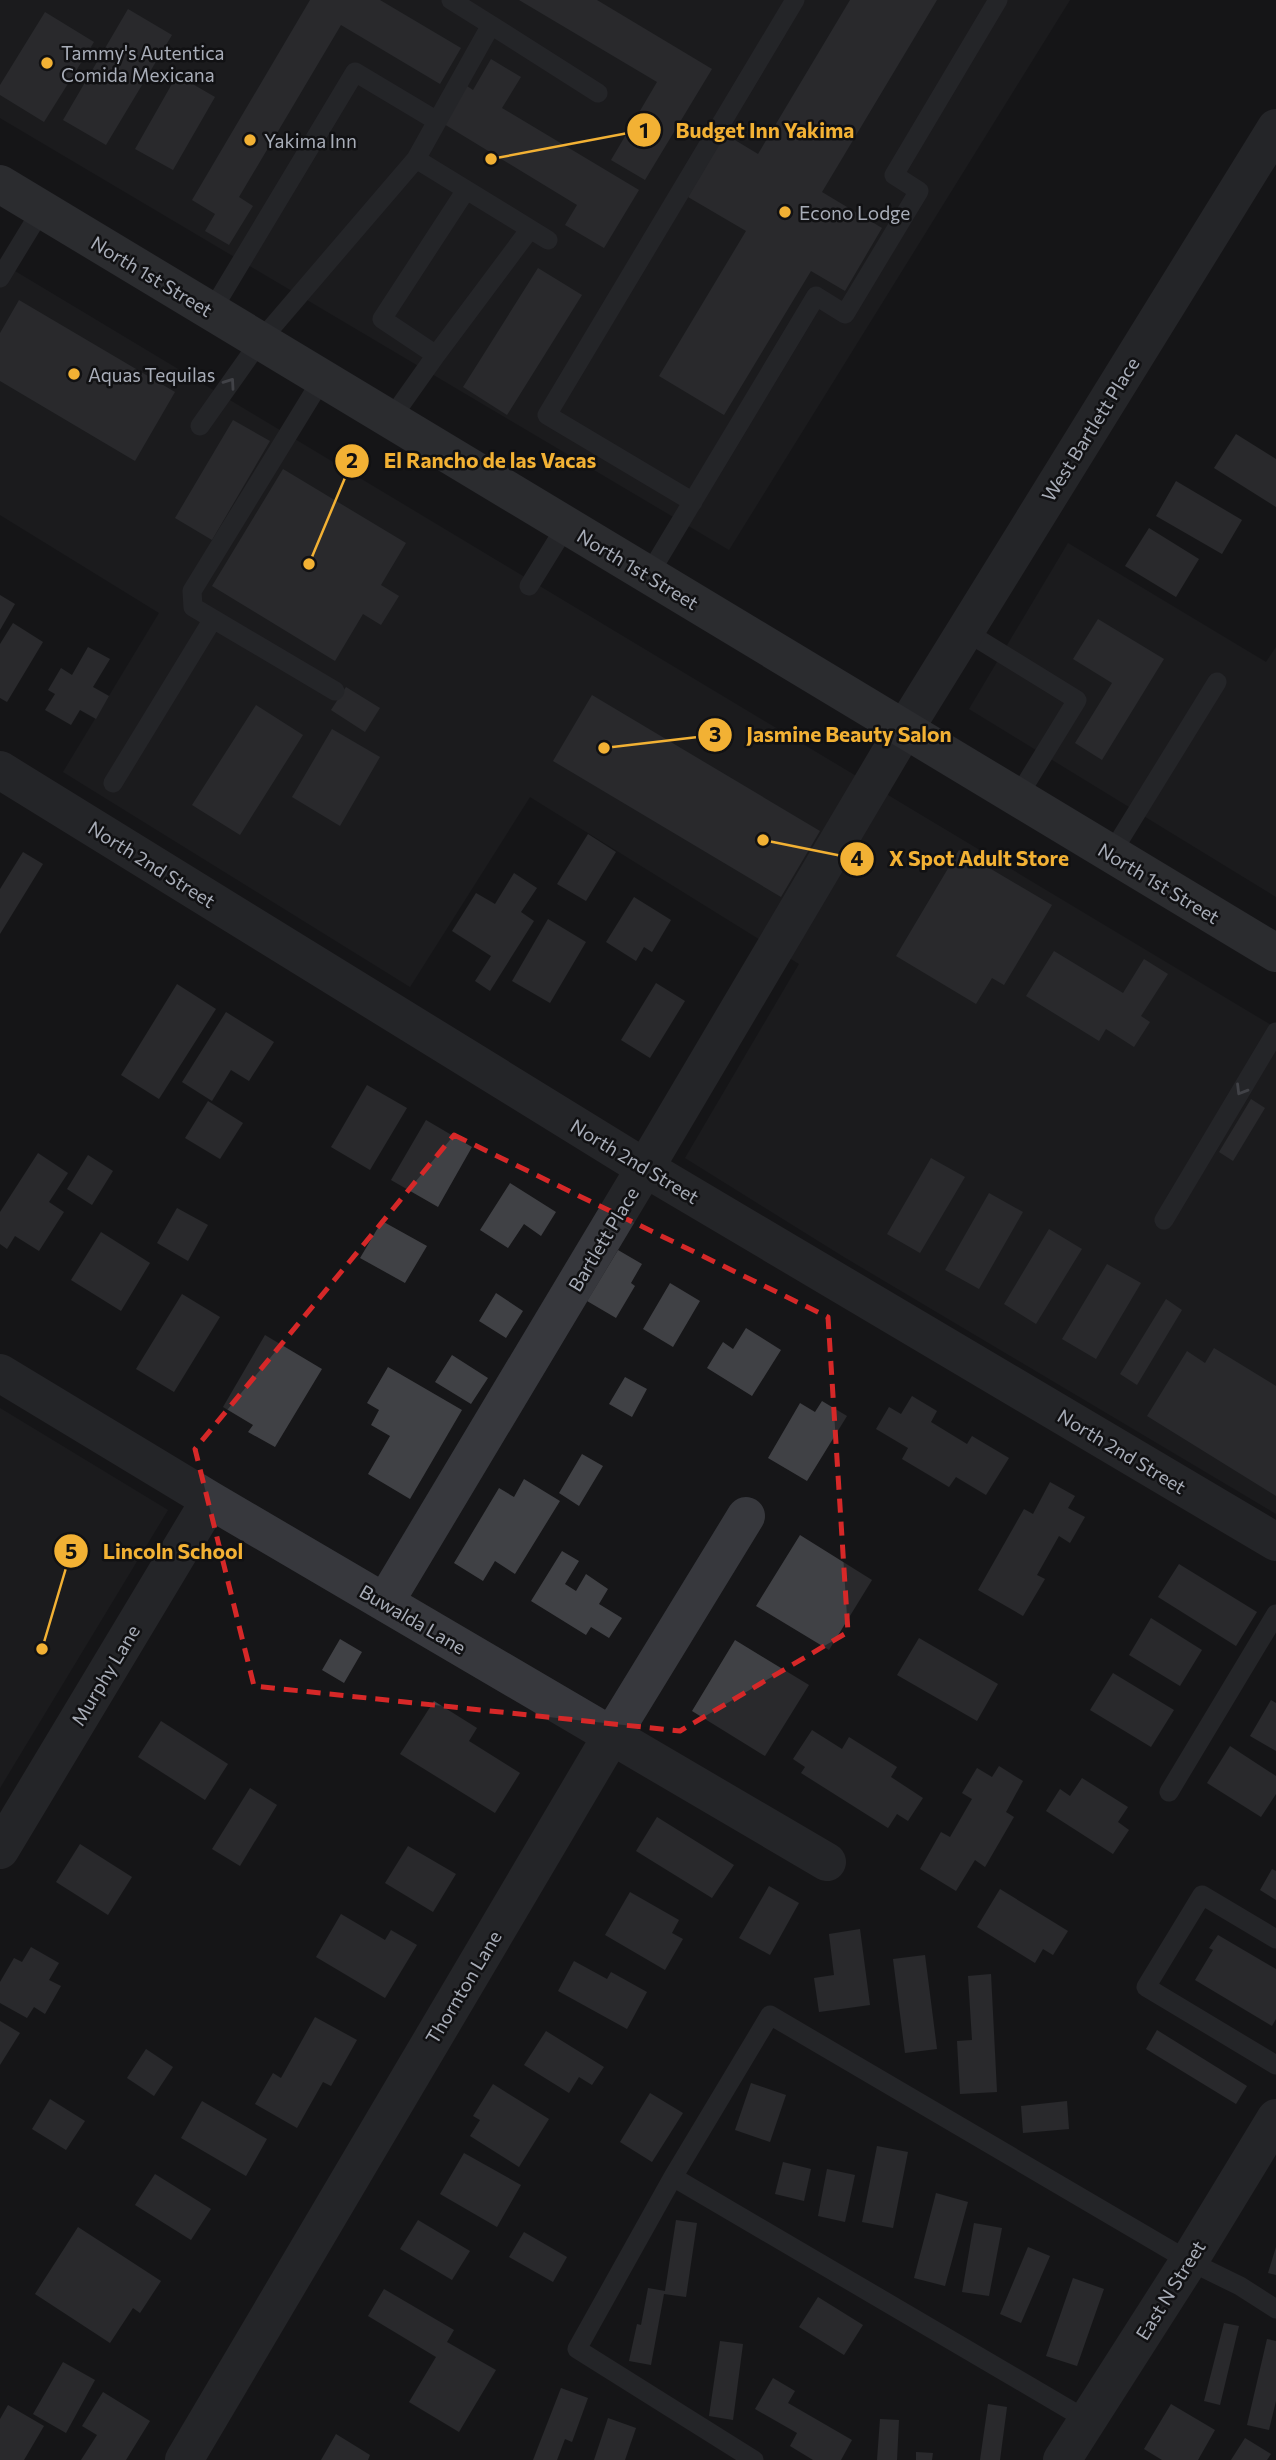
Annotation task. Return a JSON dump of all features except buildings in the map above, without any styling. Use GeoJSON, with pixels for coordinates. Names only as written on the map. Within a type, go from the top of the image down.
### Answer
{"type":"FeatureCollection","features":[{"type":"Feature","properties":{"kind":"main road","name":"North 1st Street"},"geometry":{"type":"LineString","coordinates":[[0,184],[1276,953]]}},
{"type":"Feature","properties":{"kind":"street","name":"West Bartlett Place"},"geometry":{"type":"LineString","coordinates":[[904,730],[1276,128]]}},
{"type":"Feature","properties":{"kind":"street","name":"Bartlett Place"},"geometry":{"type":"LineString","coordinates":[[385,1602],[904,730]]}},
{"type":"Feature","properties":{"kind":"street","name":"North 2nd Street"},"geometry":{"type":"LineString","coordinates":[[0,770],[645,1168],[1276,1542]]}},
{"type":"Feature","properties":{"kind":"street","name":"Buwalda Lane"},"geometry":{"type":"LineString","coordinates":[[0,1373],[209,1500],[827,1862]]}},
{"type":"Feature","properties":{"kind":"street","name":"Murphy Lane"},"geometry":{"type":"LineString","coordinates":[[0,1850],[209,1500]]}},
{"type":"Feature","properties":{"kind":"street","name":"Thornton Lane"},"geometry":{"type":"LineString","coordinates":[[184,2460],[612,1735],[746,1516]]}},
{"type":"Feature","properties":{"kind":"street","name":"East N Street"},"geometry":{"type":"LineString","coordinates":[[1062,2460],[1189,2261],[1276,2118]]}},
{"type":"Feature","properties":{"kind":"lane"},"geometry":{"type":"LineString","coordinates":[[451,0],[598,93]]}},
{"type":"Feature","properties":{"kind":"lane"},"geometry":{"type":"LineString","coordinates":[[693,502],[547,415],[795,0]]}},
{"type":"Feature","properties":{"kind":"lane"},"geometry":{"type":"LineString","coordinates":[[648,576],[816,296],[845,314],[919,191],[894,175],[998,0]]}},
{"type":"Feature","properties":{"kind":"lane"},"geometry":{"type":"LineString","coordinates":[[200,426],[260,341],[416,159],[491,25]]}},
{"type":"Feature","properties":{"kind":"lane"},"geometry":{"type":"LineString","coordinates":[[211,312],[355,72],[437,121]]}},
{"type":"Feature","properties":{"kind":"lane"},"geometry":{"type":"LineString","coordinates":[[416,159],[548,240]]}},
{"type":"Feature","properties":{"kind":"lane"},"geometry":{"type":"LineString","coordinates":[[436,355],[382,319],[466,190]]}},
{"type":"Feature","properties":{"kind":"lane"},"geometry":{"type":"LineString","coordinates":[[0,278],[42,209]]}},
{"type":"Feature","properties":{"kind":"lane"},"geometry":{"type":"LineString","coordinates":[[390,420],[530,229]]}},
{"type":"Feature","properties":{"kind":"lane"},"geometry":{"type":"LineString","coordinates":[[322,379],[192,591],[193,607],[335,691]]}},
{"type":"Feature","properties":{"kind":"lane"},"geometry":{"type":"LineString","coordinates":[[529,586],[566,526]]}},
{"type":"Feature","properties":{"kind":"lane"},"geometry":{"type":"LineString","coordinates":[[113,783],[213,619]]}},
{"type":"Feature","properties":{"kind":"lane"},"geometry":{"type":"LineString","coordinates":[[965,631],[1077,701],[1017,798]]}},
{"type":"Feature","properties":{"kind":"lane"},"geometry":{"type":"LineString","coordinates":[[1111,854],[1217,682]]}},
{"type":"Feature","properties":{"kind":"lane"},"geometry":{"type":"LineString","coordinates":[[1164,1220],[1276,1031]]}},
{"type":"Feature","properties":{"kind":"lane"},"geometry":{"type":"LineString","coordinates":[[1168,1792],[1276,1614]]}},
{"type":"Feature","properties":{"kind":"lane"},"geometry":{"type":"LineString","coordinates":[[1276,1939],[1202,1895],[1146,1987],[1276,2065]]}},
{"type":"Feature","properties":{"kind":"lane"},"geometry":{"type":"LineString","coordinates":[[754,2460],[577,2348],[673,2177],[770,2015],[1189,2261],[1240,2286],[1276,2309]]}},
{"type":"Feature","properties":{"kind":"lane"},"geometry":{"type":"LineString","coordinates":[[673,2177],[1087,2420]]}},
{"type":"Feature","properties":{"kind":"highlighted area"},"geometry":{"type":"Polygon","coordinates":[[[454,1135],[828,1317],[848,1632],[680,1731],[254,1686],[195,1449],[454,1135]]]}},
{"type":"Feature","properties":{"kind":"shaded area"},"geometry":{"type":"Polygon","coordinates":[[[0,0],[1070,0],[729,550],[0,118],[0,0]]]}},
{"type":"Feature","properties":{"kind":"shaded area"},"geometry":{"type":"Polygon","coordinates":[[[0,262],[1276,1028],[1276,1514],[844,1257],[685,1158],[799,964],[530,797],[410,987],[63,772],[159,613],[0,515],[0,262]]]}},
{"type":"Feature","properties":{"kind":"shaded area"},"geometry":{"type":"Polygon","coordinates":[[[1068,543],[1266,662],[1276,647],[1276,897],[969,709],[1068,543]]]}},
{"type":"Feature","properties":{"kind":"shaded area"},"geometry":{"type":"Polygon","coordinates":[[[0,1408],[168,1510],[0,1788],[0,1408]]]}},
{"type":"Feature","properties":{"kind":"place","name":"Tammy's Autentica Comida Mexicana"},"geometry":{"type":"Point","coordinates":[47,63]}},
{"type":"Feature","properties":{"kind":"place","name":"Yakima Inn"},"geometry":{"type":"Point","coordinates":[250,140]}},
{"type":"Feature","properties":{"kind":"place","name":"Budget Inn Yakima"},"geometry":{"type":"Point","coordinates":[491,159]}},
{"type":"Feature","properties":{"kind":"place","name":"Econo Lodge"},"geometry":{"type":"Point","coordinates":[785,212]}},
{"type":"Feature","properties":{"kind":"place","name":"Aquas Tequilas"},"geometry":{"type":"Point","coordinates":[74,374]}},
{"type":"Feature","properties":{"kind":"place","name":"El Rancho de las Vacas"},"geometry":{"type":"Point","coordinates":[309,564]}},
{"type":"Feature","properties":{"kind":"place","name":"Jasmine Beauty Salon"},"geometry":{"type":"Point","coordinates":[604,748]}},
{"type":"Feature","properties":{"kind":"place","name":"X Spot Adult Store"},"geometry":{"type":"Point","coordinates":[763,840]}},
{"type":"Feature","properties":{"kind":"place","name":"Lincoln School"},"geometry":{"type":"Point","coordinates":[42,1649]}}]}
